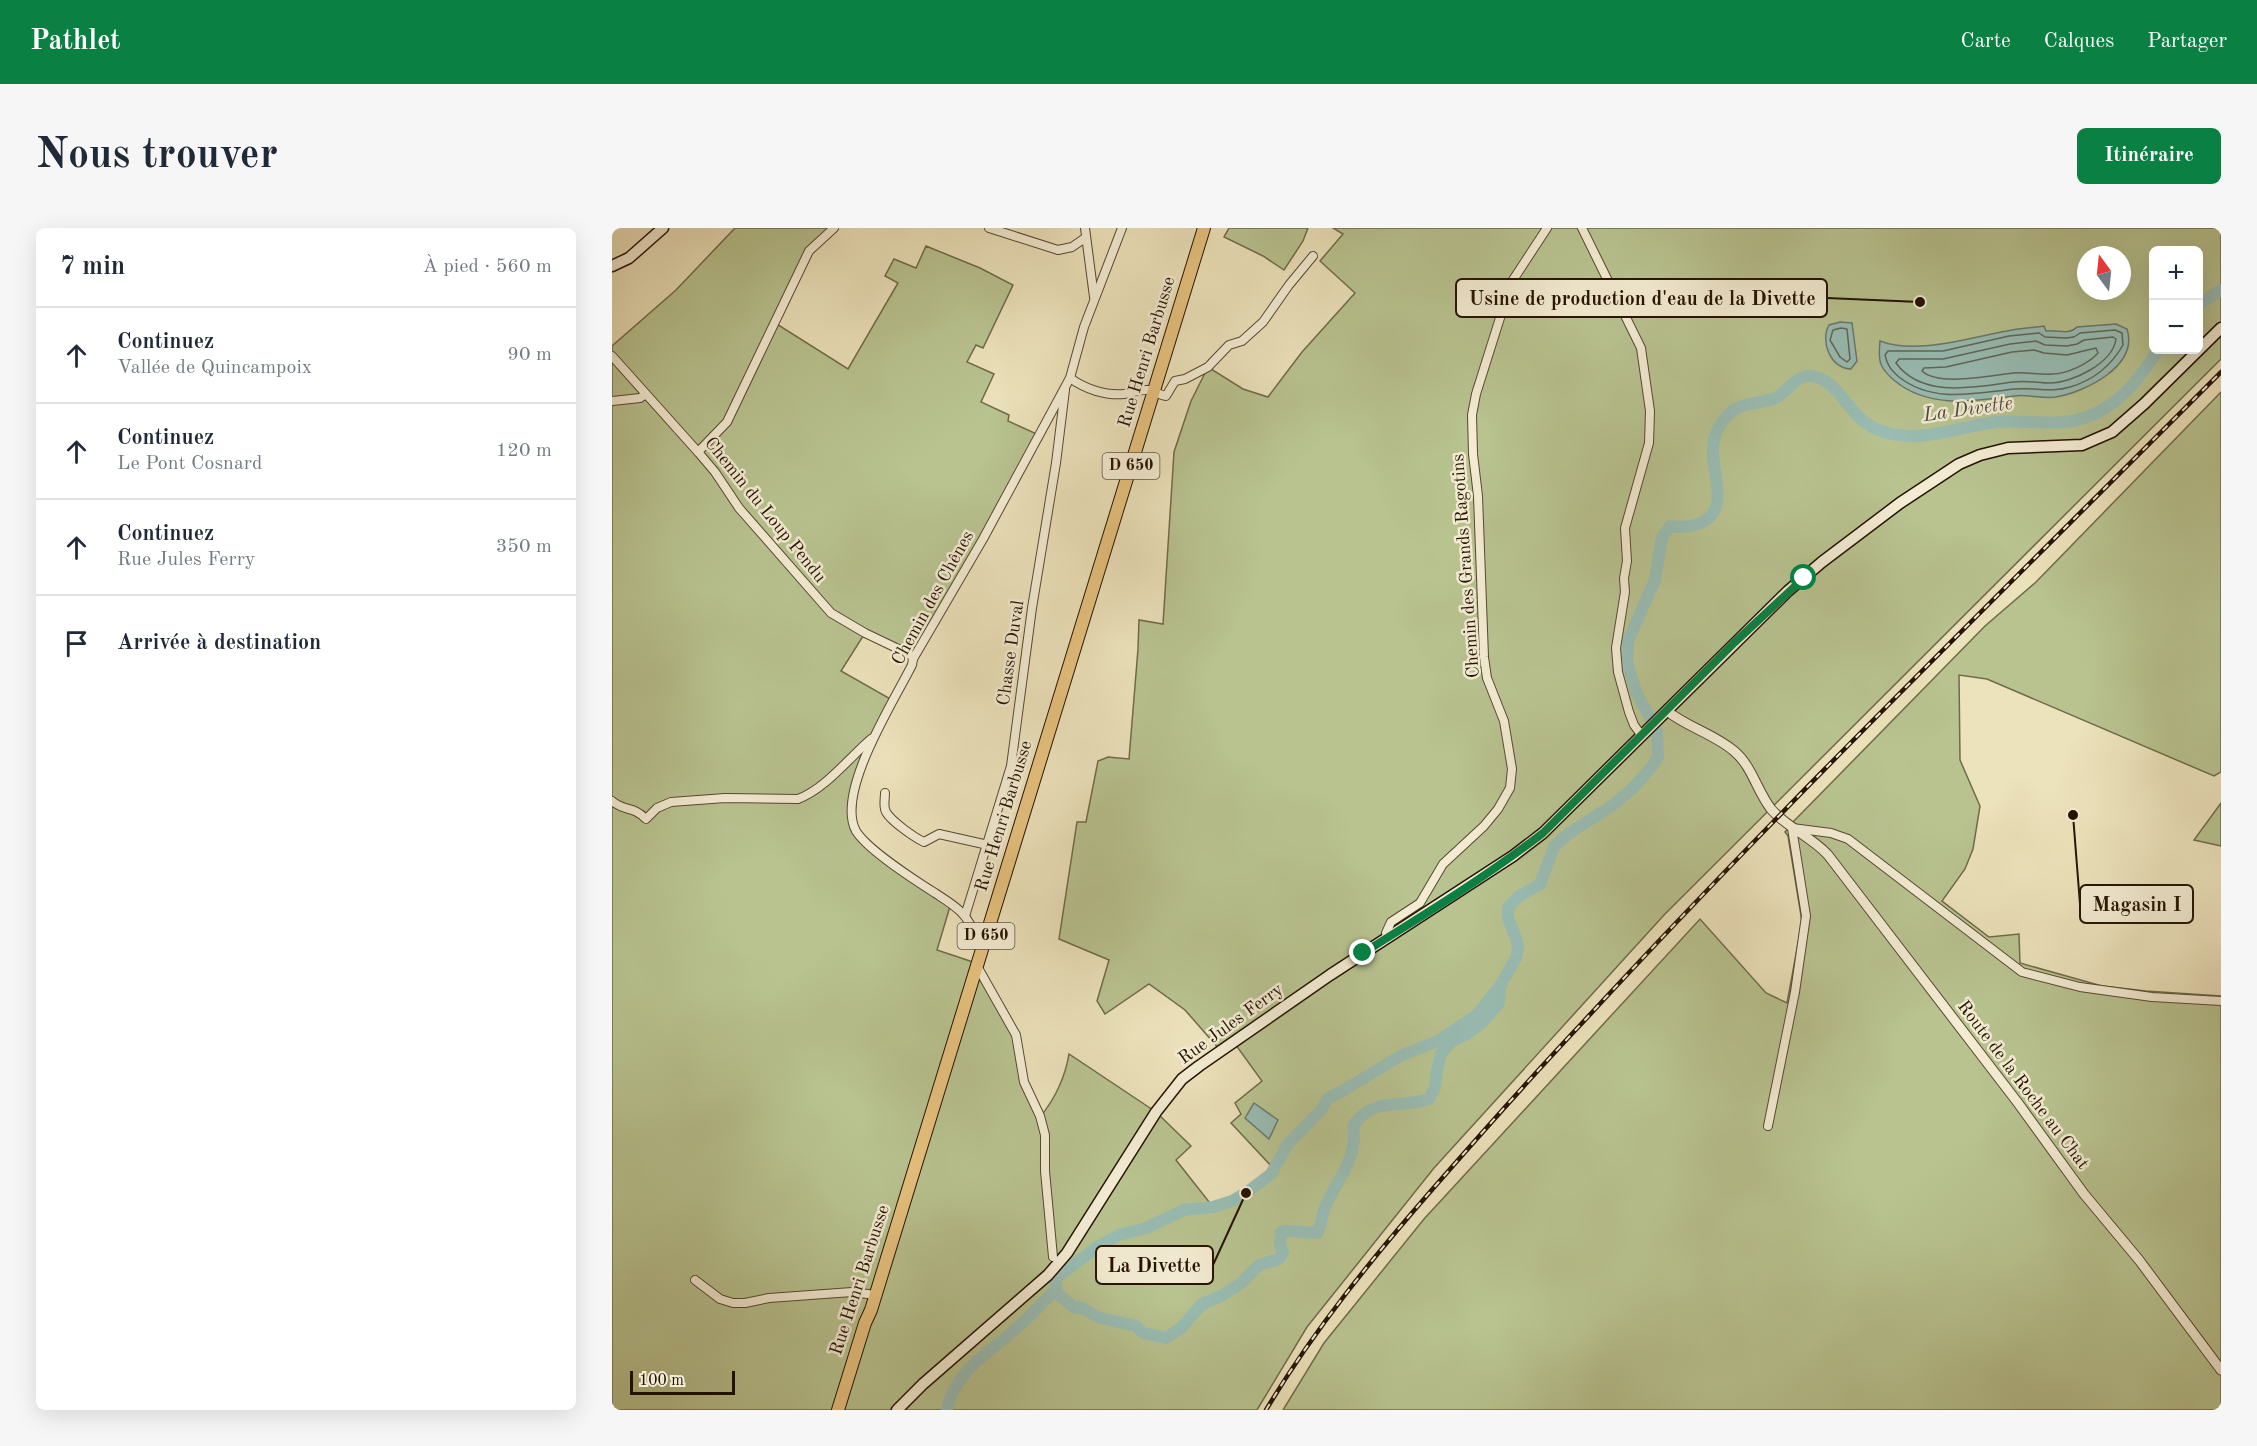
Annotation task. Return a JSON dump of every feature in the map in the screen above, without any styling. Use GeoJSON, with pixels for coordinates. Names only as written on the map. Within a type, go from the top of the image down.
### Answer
{"type":"FeatureCollection","features":[{"type":"Feature","properties":{"kind":"main road"},"geometry":{"type":"LineString","coordinates":[[612,266],[629,258],[663,228]]}},
{"type":"Feature","properties":{"kind":"main road","name":"D 650"},"geometry":{"type":"LineString","coordinates":[[1192,267],[1204,228]]}},
{"type":"Feature","properties":{"kind":"main road","name":"D 650"},"geometry":{"type":"LineString","coordinates":[[1192,267],[1211,228]]}},
{"type":"Feature","properties":{"kind":"main road","name":"Rue Henri Barbusse"},"geometry":{"type":"LineString","coordinates":[[838,1410],[1192,267]]}},
{"type":"Feature","properties":{"kind":"main road","name":"Rue Jules Ferry"},"geometry":{"type":"LineString","coordinates":[[897,1410],[923,1384],[1048,1275],[1067,1253],[1156,1112],[1182,1079],[1233,1041],[1496,868],[1543,833],[1735,642],[1822,562],[1935,478],[1969,460],[1991,452],[2018,447],[2071,446],[2103,437],[2123,424],[2221,328]]}},
{"type":"Feature","properties":{"kind":"street"},"geometry":{"type":"LineString","coordinates":[[698,452],[727,422],[809,251],[834,228]]}},
{"type":"Feature","properties":{"kind":"street"},"geometry":{"type":"LineString","coordinates":[[990,228],[1058,250],[1072,247],[1085,238]]}},
{"type":"Feature","properties":{"kind":"street"},"geometry":{"type":"LineString","coordinates":[[1085,228],[1088,264],[1095,298]]}},
{"type":"Feature","properties":{"kind":"street","name":"Chemin des Chênes"},"geometry":{"type":"LineString","coordinates":[[986,936],[972,930],[965,916],[951,903],[907,875],[857,832],[854,824],[854,794],[859,771],[874,736],[912,665],[913,659],[983,539],[1065,389],[1095,298],[1122,228]]}},
{"type":"Feature","properties":{"kind":"street","name":"Chemin des Grands Ragotins"},"geometry":{"type":"LineString","coordinates":[[1388,938],[1386,933],[1391,922],[1420,903],[1443,864],[1484,826],[1498,809],[1510,788],[1512,769],[1504,721],[1487,678],[1484,657],[1478,496],[1473,454],[1472,415],[1476,394],[1510,283],[1547,228]]}},
{"type":"Feature","properties":{"kind":"street"},"geometry":{"type":"LineString","coordinates":[[1582,228],[1641,348],[1650,411],[1649,443],[1625,528],[1627,561],[1624,578],[1625,592],[1616,648],[1618,672],[1629,712],[1634,725],[1645,733]]}},
{"type":"Feature","properties":{"kind":"street"},"geometry":{"type":"LineString","coordinates":[[1070,378],[1095,391],[1122,394],[1141,390],[1154,391],[1166,396],[1175,381],[1185,379],[1208,367],[1229,345],[1242,340],[1263,322],[1313,256]]}},
{"type":"Feature","properties":{"kind":"street"},"geometry":{"type":"LineString","coordinates":[[1088,264],[1094,272],[1106,272]]}},
{"type":"Feature","properties":{"kind":"street","name":"Chemin du Loup Pendu"},"geometry":{"type":"LineString","coordinates":[[612,356],[698,452],[715,472],[739,508],[831,613],[865,633],[911,655],[913,659]]}},
{"type":"Feature","properties":{"kind":"street","name":"Chasse Duval"},"geometry":{"type":"LineString","coordinates":[[965,916],[1011,766],[1065,389]]}},
{"type":"Feature","properties":{"kind":"street"},"geometry":{"type":"LineString","coordinates":[[612,401],[640,398],[646,394]]}},
{"type":"Feature","properties":{"kind":"street","name":"Route de la Roche au Chat"},"geometry":{"type":"LineString","coordinates":[[1667,711],[1735,751],[1747,765],[1772,809],[1792,828],[1821,847],[1838,866],[2018,1103],[2084,1194],[2139,1260],[2221,1370]]}},
{"type":"Feature","properties":{"kind":"street"},"geometry":{"type":"LineString","coordinates":[[612,801],[618,807],[637,809],[646,819],[657,808],[671,802],[725,798],[789,800],[807,796],[822,785],[874,736]]}},
{"type":"Feature","properties":{"kind":"street"},"geometry":{"type":"LineString","coordinates":[[885,793],[886,814],[917,839],[924,842],[939,834],[988,845]]}},
{"type":"Feature","properties":{"kind":"street"},"geometry":{"type":"LineString","coordinates":[[1768,1126],[1795,992],[1806,916],[1792,828],[1831,833],[1848,839],[2022,972],[2080,987],[2152,997],[2221,1001]]}},
{"type":"Feature","properties":{"kind":"street"},"geometry":{"type":"LineString","coordinates":[[977,966],[1016,1035],[1023,1082],[1040,1116],[1045,1135],[1045,1171],[1053,1257]]}},
{"type":"Feature","properties":{"kind":"street"},"geometry":{"type":"LineString","coordinates":[[696,1280],[720,1299],[733,1303],[852,1292],[875,1295]]}},
{"type":"Feature","properties":{"kind":"green space"},"geometry":{"type":"Polygon","coordinates":[[[735,228],[834,228],[809,251],[775,323],[848,369],[898,283],[885,276],[894,259],[916,268],[926,246],[980,268],[1013,285],[983,348],[976,345],[967,362],[994,374],[981,402],[1009,415],[1008,421],[1039,435],[913,659],[865,633],[841,671],[894,701],[859,771],[854,824],[864,840],[951,903],[937,950],[970,961],[977,966],[1016,1035],[1021,1071],[1041,1116],[1059,1087],[1069,1054],[1156,1112],[1191,1146],[1176,1160],[1213,1207],[1247,1192],[1262,1182],[1274,1169],[1231,1123],[1241,1114],[1235,1103],[1262,1081],[1233,1041],[1220,1050],[1185,1010],[1149,984],[1105,1014],[1097,1001],[1109,960],[1059,939],[1077,822],[1086,822],[1098,761],[1108,757],[1129,759],[1139,620],[1163,624],[1174,452],[1191,401],[1208,367],[1243,389],[1268,397],[1302,352],[1355,293],[1320,261],[1343,234],[1333,228],[2221,228],[2221,359],[1664,915],[1434,1168],[1307,1327],[1257,1410],[612,1410],[612,346],[676,290],[735,228]]]}},
{"type":"Feature","properties":{"kind":"green space"},"geometry":{"type":"Polygon","coordinates":[[[1229,228],[1308,228],[1303,241],[1284,270],[1263,256],[1224,237],[1229,228]]]}},
{"type":"Feature","properties":{"kind":"green space"},"geometry":{"type":"Polygon","coordinates":[[[2221,392],[2221,772],[2214,776],[1987,679],[1959,675],[1960,760],[1980,806],[1973,849],[1965,869],[1942,901],[1989,937],[2019,934],[2020,963],[2102,986],[2221,996],[2221,1410],[1283,1410],[1324,1343],[1424,1219],[1700,919],[1766,993],[1787,1003],[1802,922],[1788,836],[1785,832],[1985,626],[2036,582],[2221,392]]]}},
{"type":"Feature","properties":{"kind":"green space"},"geometry":{"type":"Polygon","coordinates":[[[2221,803],[2221,846],[2194,840],[2221,803]]]}},
{"type":"Feature","properties":{"kind":"water"},"geometry":{"type":"Polygon","coordinates":[[[1840,322],[1852,323],[1857,361],[1851,369],[1837,364],[1826,346],[1826,331],[1829,325],[1840,322]]]}},
{"type":"Feature","properties":{"kind":"water"},"geometry":{"type":"Polygon","coordinates":[[[2116,324],[2127,329],[2129,342],[2125,355],[2117,365],[2094,383],[2056,397],[2019,396],[1952,401],[1922,396],[1895,381],[1883,368],[1879,354],[1880,341],[1894,345],[1926,346],[2044,326],[2046,331],[2066,332],[2077,327],[2116,324]]]}},
{"type":"Feature","properties":{"kind":"water"},"geometry":{"type":"Polygon","coordinates":[[[1254,1103],[1278,1120],[1269,1139],[1245,1118],[1254,1103]]]}},
{"type":"Feature","properties":{"kind":"waterway","name":"La Divette"},"geometry":{"type":"LineString","coordinates":[[2203,302],[2221,290]]}},
{"type":"Feature","properties":{"kind":"waterway","name":"La Divette"},"geometry":{"type":"LineString","coordinates":[[947,1410],[951,1396],[966,1372],[1054,1291],[1055,1279],[1097,1247],[1119,1235],[1146,1228],[1184,1210],[1213,1207],[1232,1201],[1246,1193],[1271,1174],[1288,1144],[1321,1110],[1328,1098],[1400,1056],[1438,1041],[1477,1015],[1500,986],[1516,958],[1518,949],[1508,918],[1508,908],[1518,897],[1540,884],[1554,847],[1568,834],[1613,805],[1633,788],[1658,756],[1657,731],[1637,694],[1627,662],[1628,641],[1655,580],[1662,537],[1670,526],[1686,527],[1701,523],[1711,516],[1716,507],[1718,497],[1714,440],[1720,425],[1730,413],[1745,405],[1778,397],[1800,378],[1810,376],[1829,383],[1866,423],[1891,434],[1921,436],[2007,421],[2064,422],[2099,412],[2119,398],[2144,371],[2155,354]]}},
{"type":"Feature","properties":{"kind":"waterway","name":"La Divette"},"geometry":{"type":"LineString","coordinates":[[1054,1291],[1075,1308],[1080,1307],[1100,1318],[1136,1326],[1143,1333],[1166,1338],[1181,1328],[1202,1304],[1223,1295],[1240,1284],[1259,1265],[1279,1259],[1283,1253],[1280,1244],[1281,1232],[1317,1233],[1324,1210],[1353,1149],[1353,1126],[1361,1117],[1378,1107],[1429,1099],[1435,1087],[1441,1054],[1451,1042],[1482,1023],[1499,1003],[1500,986]]}},
{"type":"Feature","properties":{"kind":"railway"},"geometry":{"type":"LineString","coordinates":[[1266,1410],[1325,1321],[1368,1266],[1491,1122],[1547,1061],[1820,774],[2221,372]]}},
{"type":"Feature","properties":{"kind":"place","name":"Usine de production d'eau de la Divette"},"geometry":{"type":"Point","coordinates":[1920,302]}},
{"type":"Feature","properties":{"kind":"place","name":"Magasin I"},"geometry":{"type":"Point","coordinates":[2073,815]}},
{"type":"Feature","properties":{"kind":"place","name":"La Divette"},"geometry":{"type":"Point","coordinates":[1246,1193]}},
{"type":"Feature","properties":{"kind":"route"},"geometry":{"type":"LineString","coordinates":[[1363,953],[1452,897],[1543,833],[1735,642],[1804,578]]}}]}
